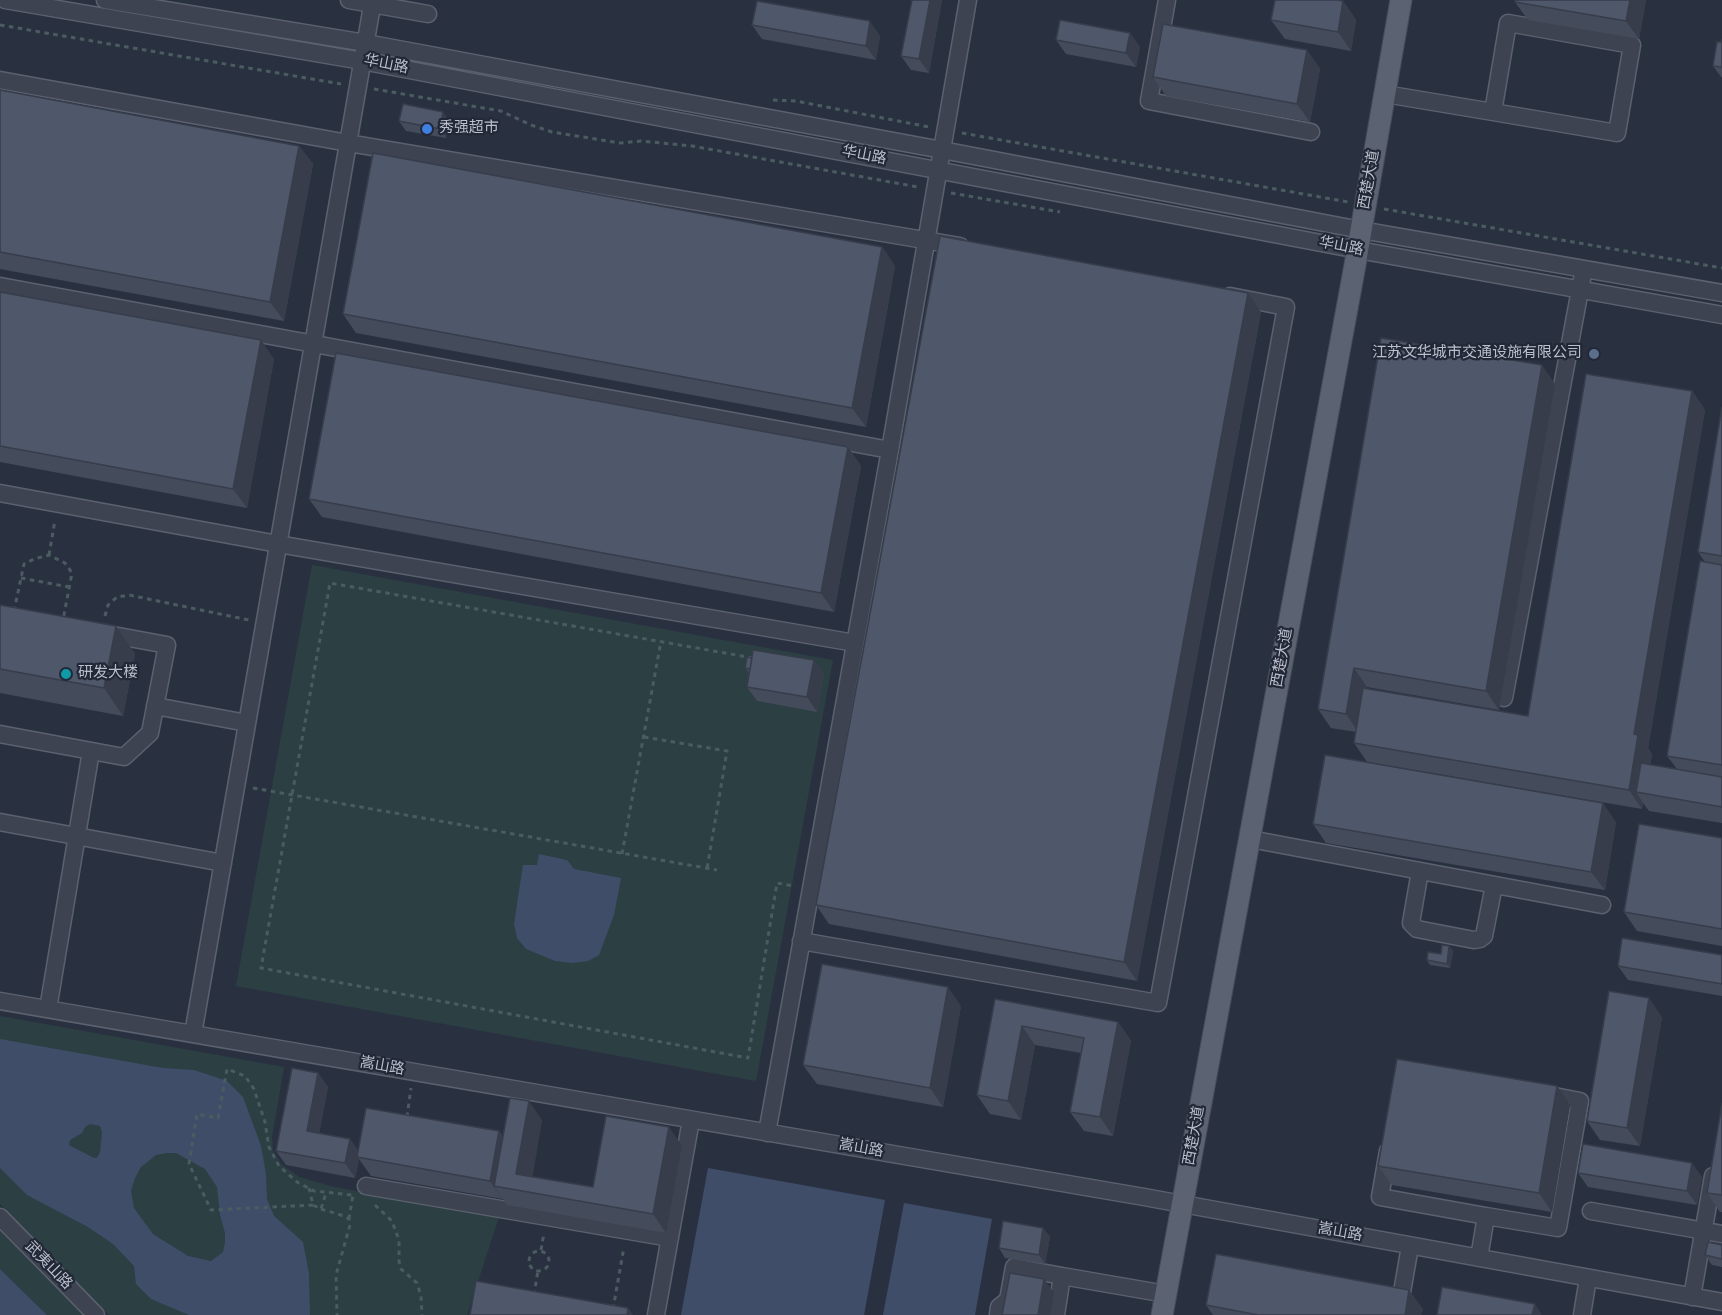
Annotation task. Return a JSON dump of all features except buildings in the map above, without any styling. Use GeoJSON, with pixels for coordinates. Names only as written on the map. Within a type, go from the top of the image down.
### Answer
{"type":"FeatureCollection","features":[{"type":"Feature","properties":{"kind":"main road","name":"西楚大道"},"geometry":{"type":"LineString","coordinates":[[1162,1315],[1366,205],[1401,0]]}},
{"type":"Feature","properties":{"kind":"street","name":"华山路"},"geometry":{"type":"LineString","coordinates":[[5,0],[362,61],[938,170],[1359,240],[1584,269],[1722,293]]}},
{"type":"Feature","properties":{"kind":"street","name":"华山路"},"geometry":{"type":"LineString","coordinates":[[105,0],[366,43],[942,150],[1580,290],[1722,315]]}},
{"type":"Feature","properties":{"kind":"street"},"geometry":{"type":"LineString","coordinates":[[349,0],[373,2],[428,14]]}},
{"type":"Feature","properties":{"kind":"street"},"geometry":{"type":"LineString","coordinates":[[767,1133],[890,450],[968,0]]}},
{"type":"Feature","properties":{"kind":"street"},"geometry":{"type":"LineString","coordinates":[[1167,0],[1149,101],[1311,132]]}},
{"type":"Feature","properties":{"kind":"street"},"geometry":{"type":"LineString","coordinates":[[193,1034],[373,2]]}},
{"type":"Feature","properties":{"kind":"street"},"geometry":{"type":"LineString","coordinates":[[1385,94],[1492,112],[1617,133],[1632,45],[1508,23],[1492,112]]}},
{"type":"Feature","properties":{"kind":"street"},"geometry":{"type":"LineString","coordinates":[[0,80],[348,142],[972,248]]}},
{"type":"Feature","properties":{"kind":"street"},"geometry":{"type":"LineString","coordinates":[[1504,698],[1584,269]]}},
{"type":"Feature","properties":{"kind":"street"},"geometry":{"type":"LineString","coordinates":[[0,286],[890,450]]}},
{"type":"Feature","properties":{"kind":"street"},"geometry":{"type":"LineString","coordinates":[[801,941],[1158,1002],[1286,307],[1216,294]]}},
{"type":"Feature","properties":{"kind":"street"},"geometry":{"type":"LineString","coordinates":[[0,493],[278,544],[855,643]]}},
{"type":"Feature","properties":{"kind":"street"},"geometry":{"type":"LineString","coordinates":[[0,734],[124,758],[150,733],[167,645],[62,625]]}},
{"type":"Feature","properties":{"kind":"street"},"geometry":{"type":"LineString","coordinates":[[155,706],[247,723]]}},
{"type":"Feature","properties":{"kind":"street"},"geometry":{"type":"LineString","coordinates":[[48,1009],[91,751]]}},
{"type":"Feature","properties":{"kind":"street"},"geometry":{"type":"LineString","coordinates":[[0,822],[223,863]]}},
{"type":"Feature","properties":{"kind":"street"},"geometry":{"type":"LineString","coordinates":[[1250,839],[1602,905]]}},
{"type":"Feature","properties":{"kind":"street"},"geometry":{"type":"LineString","coordinates":[[1420,871],[1412,923],[1417,929],[1463,938],[1474,940],[1484,936],[1494,885]]}},
{"type":"Feature","properties":{"kind":"street","name":"嵩山路"},"geometry":{"type":"LineString","coordinates":[[0,1001],[1183,1204],[1722,1302]]}},
{"type":"Feature","properties":{"kind":"street"},"geometry":{"type":"LineString","coordinates":[[1390,1139],[1380,1197],[1558,1228],[1580,1101],[1525,1091]]}},
{"type":"Feature","properties":{"kind":"street"},"geometry":{"type":"LineString","coordinates":[[656,1315],[691,1120]]}},
{"type":"Feature","properties":{"kind":"street"},"geometry":{"type":"LineString","coordinates":[[1692,1297],[1716,1155]]}},
{"type":"Feature","properties":{"kind":"street"},"geometry":{"type":"LineString","coordinates":[[362,1195],[627,1230],[670,1238]]}},
{"type":"Feature","properties":{"kind":"street"},"geometry":{"type":"LineString","coordinates":[[1591,1211],[1722,1234]]}},
{"type":"Feature","properties":{"kind":"street"},"geometry":{"type":"LineString","coordinates":[[1479,1258],[1486,1216]]}},
{"type":"Feature","properties":{"kind":"street","name":"武夷山路"},"geometry":{"type":"LineString","coordinates":[[0,1217],[96,1315]]}},
{"type":"Feature","properties":{"kind":"street"},"geometry":{"type":"LineString","coordinates":[[1402,1292],[1410,1246]]}},
{"type":"Feature","properties":{"kind":"street"},"geometry":{"type":"LineString","coordinates":[[998,1315],[999,1307],[1008,1300],[1014,1267],[1166,1294]]}},
{"type":"Feature","properties":{"kind":"street"},"geometry":{"type":"LineString","coordinates":[[1056,1315],[1062,1276]]}},
{"type":"Feature","properties":{"kind":"street"},"geometry":{"type":"LineString","coordinates":[[1582,1315],[1588,1278]]}},
{"type":"Feature","properties":{"kind":"path"},"geometry":{"type":"LineString","coordinates":[[0,25],[501,111],[552,132],[620,143],[640,141],[692,146],[1063,213]]}},
{"type":"Feature","properties":{"kind":"path"},"geometry":{"type":"LineString","coordinates":[[767,100],[796,101],[893,118],[945,130],[1722,268]]}},
{"type":"Feature","properties":{"kind":"path"},"geometry":{"type":"LineString","coordinates":[[49,555],[58,504]]}},
{"type":"Feature","properties":{"kind":"path"},"geometry":{"type":"LineString","coordinates":[[13,616],[24,564],[49,555],[65,563],[72,573],[62,625]]}},
{"type":"Feature","properties":{"kind":"path"},"geometry":{"type":"LineString","coordinates":[[21,578],[70,587]]}},
{"type":"Feature","properties":{"kind":"path"},"geometry":{"type":"LineString","coordinates":[[763,659],[330,583],[261,968],[748,1058],[777,884],[811,889]]}},
{"type":"Feature","properties":{"kind":"path"},"geometry":{"type":"LineString","coordinates":[[101,633],[108,605],[117,597],[129,594],[264,623]]}},
{"type":"Feature","properties":{"kind":"path"},"geometry":{"type":"LineString","coordinates":[[622,854],[661,641]]}},
{"type":"Feature","properties":{"kind":"path"},"geometry":{"type":"LineString","coordinates":[[644,737],[727,751],[707,868]]}},
{"type":"Feature","properties":{"kind":"path"},"geometry":{"type":"LineString","coordinates":[[236,785],[717,870]]}},
{"type":"Feature","properties":{"kind":"path"},"geometry":{"type":"LineString","coordinates":[[349,1219],[314,1205],[211,1210],[189,1164],[197,1114],[218,1118],[227,1069],[245,1076],[254,1089],[274,1158],[297,1182],[326,1193],[362,1195],[392,1221],[399,1240],[399,1261],[405,1274],[417,1283],[422,1296],[422,1315]]}},
{"type":"Feature","properties":{"kind":"path"},"geometry":{"type":"LineString","coordinates":[[406,1121],[414,1072]]}},
{"type":"Feature","properties":{"kind":"path"},"geometry":{"type":"LineString","coordinates":[[309,1188],[314,1205]]}},
{"type":"Feature","properties":{"kind":"path"},"geometry":{"type":"LineString","coordinates":[[321,1209],[326,1193]]}},
{"type":"Feature","properties":{"kind":"path"},"geometry":{"type":"LineString","coordinates":[[337,1315],[336,1275],[349,1233],[349,1219],[362,1195]]}},
{"type":"Feature","properties":{"kind":"path"},"geometry":{"type":"LineString","coordinates":[[612,1314],[627,1230]]}},
{"type":"Feature","properties":{"kind":"path"},"geometry":{"type":"LineString","coordinates":[[534,1252],[544,1252],[549,1262],[546,1268],[538,1270],[530,1264],[530,1257],[534,1252]]}},
{"type":"Feature","properties":{"kind":"path"},"geometry":{"type":"LineString","coordinates":[[532,1303],[538,1270]]}},
{"type":"Feature","properties":{"kind":"green space"},"geometry":{"type":"Polygon","coordinates":[[[312,565],[833,660],[756,1081],[236,986],[312,565]]]}},
{"type":"Feature","properties":{"kind":"green space"},"geometry":{"type":"Polygon","coordinates":[[[0,1016],[284,1067],[272,1137],[273,1151],[281,1164],[299,1177],[334,1187],[499,1217],[467,1315],[109,1315],[0,1204],[0,1016]]]}},
{"type":"Feature","properties":{"kind":"green space"},"geometry":{"type":"Polygon","coordinates":[[[0,1223],[87,1315],[47,1315],[0,1269],[0,1223]]]}},
{"type":"Feature","properties":{"kind":"water"},"geometry":{"type":"Polygon","coordinates":[[[539,854],[567,860],[574,869],[621,878],[614,915],[599,955],[588,961],[573,963],[555,961],[526,949],[517,938],[514,924],[523,865],[537,865],[539,854]]]}},
{"type":"Feature","properties":{"kind":"water"},"geometry":{"type":"Polygon","coordinates":[[[0,1039],[163,1068],[194,1070],[227,1081],[243,1097],[261,1146],[266,1174],[267,1199],[274,1216],[303,1242],[309,1274],[310,1315],[189,1315],[151,1299],[136,1284],[134,1266],[113,1244],[88,1227],[27,1195],[0,1168],[0,1039]],[[90,1124],[82,1133],[70,1140],[69,1145],[97,1158],[100,1152],[102,1132],[100,1126],[90,1124]],[[176,1153],[156,1155],[141,1167],[131,1191],[134,1208],[153,1234],[188,1256],[211,1261],[223,1252],[225,1243],[217,1187],[205,1169],[176,1153]]]}},
{"type":"Feature","properties":{"kind":"water"},"geometry":{"type":"Polygon","coordinates":[[[708,1168],[885,1200],[864,1315],[681,1315],[708,1168]]]}},
{"type":"Feature","properties":{"kind":"water"},"geometry":{"type":"Polygon","coordinates":[[[904,1203],[992,1219],[975,1315],[883,1315],[904,1203]]]}},
{"type":"Feature","properties":{"kind":"water"},"geometry":{"type":"Polygon","coordinates":[[[0,1269],[47,1315],[0,1315],[0,1269]]]}},
{"type":"Feature","properties":{"kind":"place","name":"秀强超市"},"geometry":{"type":"Point","coordinates":[427,129]}},
{"type":"Feature","properties":{"kind":"place","name":"江苏文华城市交通设施有限公司"},"geometry":{"type":"Point","coordinates":[1594,354]}},
{"type":"Feature","properties":{"kind":"place","name":"研发大楼"},"geometry":{"type":"Point","coordinates":[66,674]}}]}
